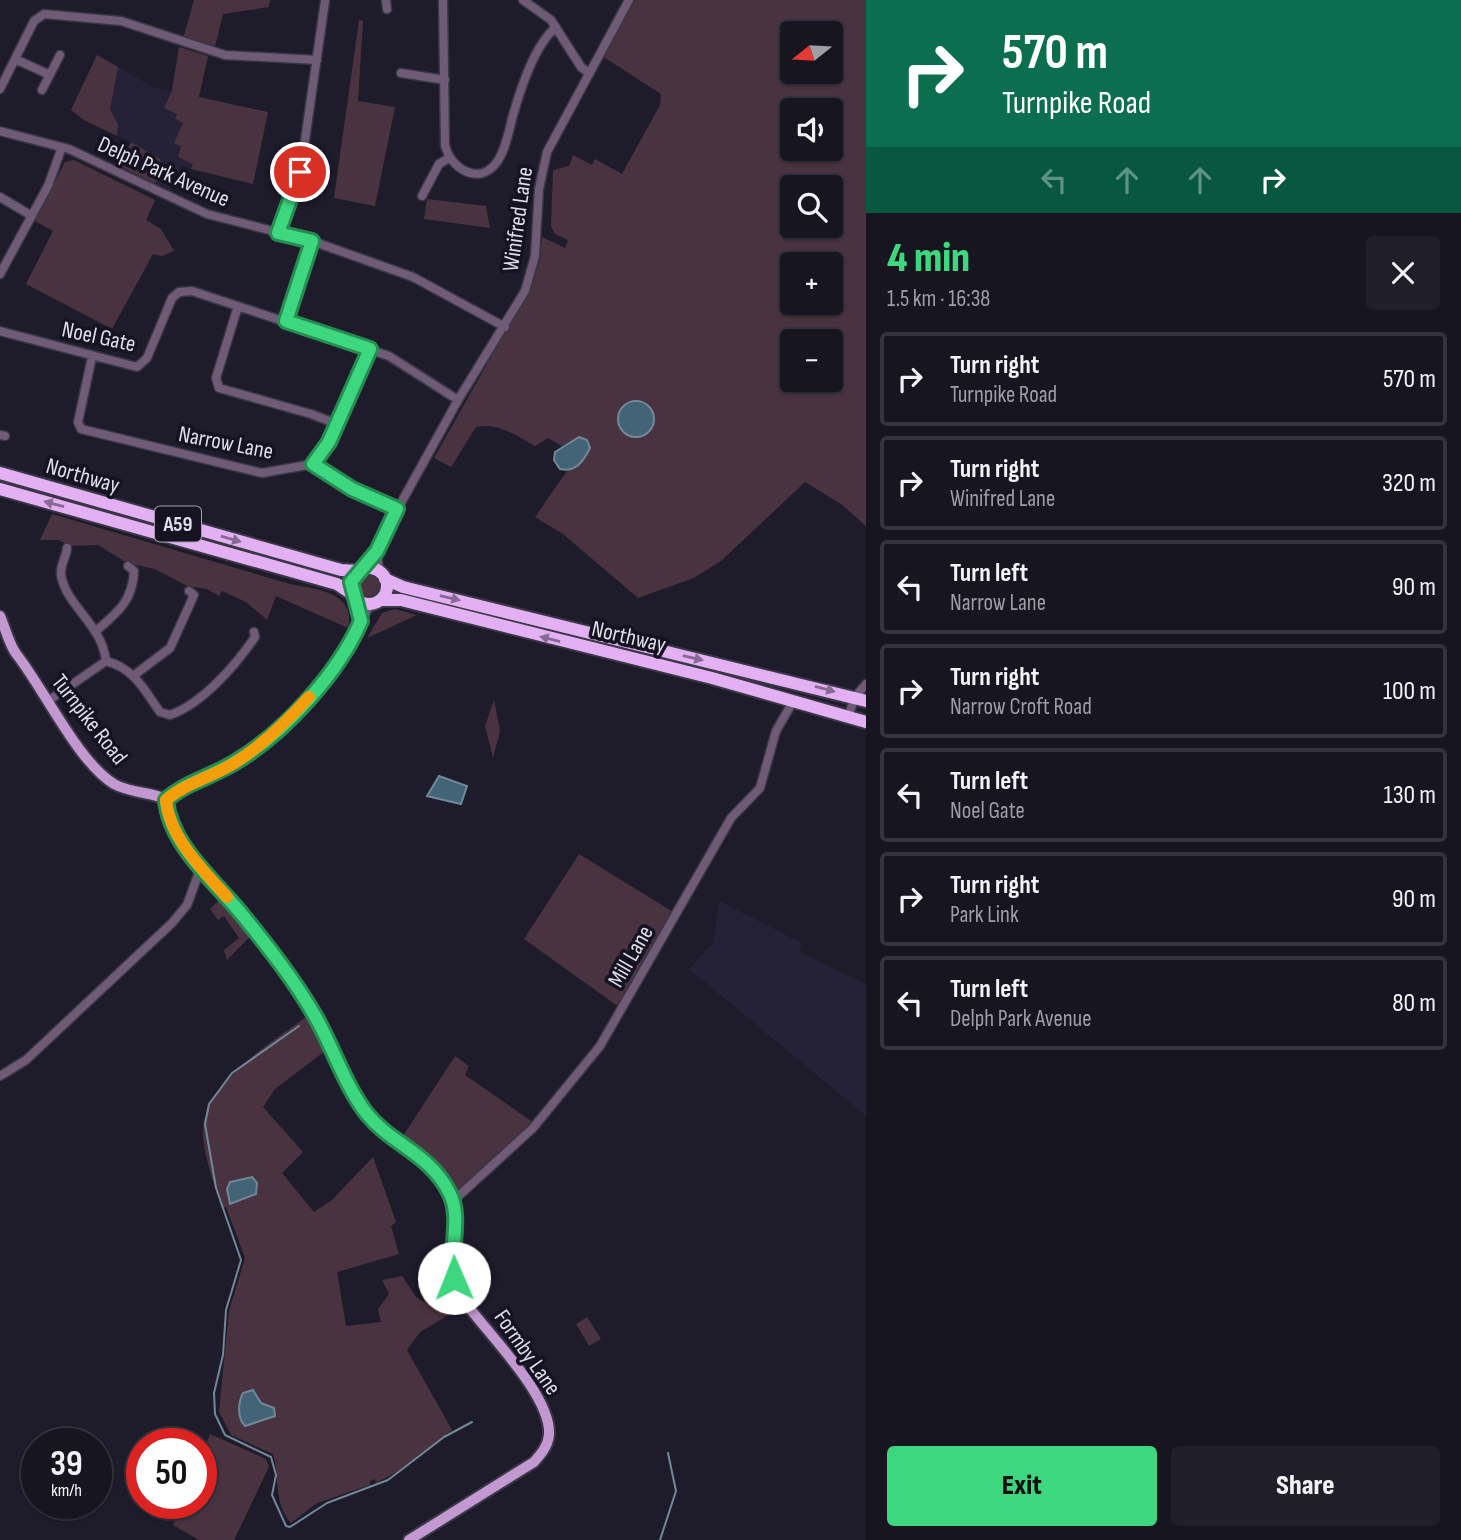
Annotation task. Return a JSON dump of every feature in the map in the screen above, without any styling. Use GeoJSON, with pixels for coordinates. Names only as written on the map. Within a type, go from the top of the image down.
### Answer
{"type":"FeatureCollection","features":[{"type":"Feature","properties":{"kind":"highway","name":"Northway"},"geometry":{"type":"LineString","coordinates":[[0,473],[341,570],[362,569]]}},
{"type":"Feature","properties":{"kind":"highway","name":"Northway"},"geometry":{"type":"LineString","coordinates":[[0,489],[337,584],[354,596]]}},
{"type":"Feature","properties":{"kind":"highway","name":"A59"},"geometry":{"type":"LineString","coordinates":[[362,569],[382,575]]}},
{"type":"Feature","properties":{"kind":"highway"},"geometry":{"type":"LineString","coordinates":[[354,596],[351,582],[362,569]]}},
{"type":"Feature","properties":{"kind":"highway","name":"Northway"},"geometry":{"type":"LineString","coordinates":[[382,575],[403,587],[860,699]]}},
{"type":"Feature","properties":{"kind":"highway"},"geometry":{"type":"LineString","coordinates":[[376,602],[386,590],[382,575]]}},
{"type":"Feature","properties":{"kind":"highway","name":"A59"},"geometry":{"type":"LineString","coordinates":[[354,596],[376,602]]}},
{"type":"Feature","properties":{"kind":"highway","name":"Northway"},"geometry":{"type":"LineString","coordinates":[[376,602],[401,600],[790,699],[866,722]]}},
{"type":"Feature","properties":{"kind":"highway"},"geometry":{"type":"LineString","coordinates":[[790,699],[795,681]]}},
{"type":"Feature","properties":{"kind":"main road","name":"Turnpike Road"},"geometry":{"type":"LineString","coordinates":[[0,616],[16,654],[24,661],[48,701],[93,764],[111,782],[166,800]]}},
{"type":"Feature","properties":{"kind":"main road"},"geometry":{"type":"LineString","coordinates":[[166,800],[172,823],[201,867],[243,916],[314,1014],[365,1111],[379,1126],[426,1161],[444,1183],[453,1201]]}},
{"type":"Feature","properties":{"kind":"main road","name":"Formby Lane"},"geometry":{"type":"LineString","coordinates":[[409,1540],[534,1462],[543,1451],[549,1435],[547,1418],[514,1362],[459,1292],[453,1266],[453,1201]]}},
{"type":"Feature","properties":{"kind":"street"},"geometry":{"type":"LineString","coordinates":[[443,0],[444,136],[449,158],[460,170],[473,173],[489,169],[496,163],[530,70],[556,27]]}},
{"type":"Feature","properties":{"kind":"street"},"geometry":{"type":"LineString","coordinates":[[523,0],[546,15],[581,67],[589,73]]}},
{"type":"Feature","properties":{"kind":"street","name":"Winifred Lane"},"geometry":{"type":"LineString","coordinates":[[362,569],[377,551],[397,509],[458,400],[525,291],[532,270],[539,189],[547,152],[629,0]]}},
{"type":"Feature","properties":{"kind":"street"},"geometry":{"type":"LineString","coordinates":[[278,233],[301,168],[325,1]]}},
{"type":"Feature","properties":{"kind":"street"},"geometry":{"type":"LineString","coordinates":[[0,89],[33,21],[44,14],[121,21],[225,55],[317,60]]}},
{"type":"Feature","properties":{"kind":"street"},"geometry":{"type":"LineString","coordinates":[[42,90],[60,55]]}},
{"type":"Feature","properties":{"kind":"street"},"geometry":{"type":"LineString","coordinates":[[15,59],[50,75]]}},
{"type":"Feature","properties":{"kind":"street"},"geometry":{"type":"LineString","coordinates":[[401,74],[444,80]]}},
{"type":"Feature","properties":{"kind":"street","name":"Delph Park Avenue"},"geometry":{"type":"LineString","coordinates":[[0,131],[62,147],[195,210],[312,241],[413,277],[505,327]]}},
{"type":"Feature","properties":{"kind":"street"},"geometry":{"type":"LineString","coordinates":[[0,274],[52,176],[62,147]]}},
{"type":"Feature","properties":{"kind":"street"},"geometry":{"type":"LineString","coordinates":[[422,196],[439,164],[449,158]]}},
{"type":"Feature","properties":{"kind":"street"},"geometry":{"type":"LineString","coordinates":[[0,197],[32,216]]}},
{"type":"Feature","properties":{"kind":"street"},"geometry":{"type":"LineString","coordinates":[[286,321],[312,241]]}},
{"type":"Feature","properties":{"kind":"street","name":"Noel Gate"},"geometry":{"type":"LineString","coordinates":[[0,331],[129,367],[143,364],[169,302],[179,292],[192,291],[389,356],[458,400]]}},
{"type":"Feature","properties":{"kind":"street"},"geometry":{"type":"LineString","coordinates":[[238,306],[216,378],[219,388],[337,424]]}},
{"type":"Feature","properties":{"kind":"street"},"geometry":{"type":"LineString","coordinates":[[370,349],[337,424],[313,464],[352,489],[397,509]]}},
{"type":"Feature","properties":{"kind":"street","name":"Narrow Lane"},"geometry":{"type":"LineString","coordinates":[[92,357],[77,431],[262,473],[313,464]]}},
{"type":"Feature","properties":{"kind":"street"},"geometry":{"type":"LineString","coordinates":[[377,551],[382,575]]}},
{"type":"Feature","properties":{"kind":"street"},"geometry":{"type":"LineString","coordinates":[[69,554],[61,570],[65,587],[104,643],[106,661]]}},
{"type":"Feature","properties":{"kind":"street"},"geometry":{"type":"LineString","coordinates":[[96,631],[127,603],[133,568]]}},
{"type":"Feature","properties":{"kind":"street"},"geometry":{"type":"LineString","coordinates":[[133,676],[170,648],[194,593]]}},
{"type":"Feature","properties":{"kind":"street"},"geometry":{"type":"LineString","coordinates":[[354,596],[361,621]]}},
{"type":"Feature","properties":{"kind":"street"},"geometry":{"type":"LineString","coordinates":[[166,800],[179,789],[238,761],[266,740],[307,699],[343,656],[361,621],[376,602]]}},
{"type":"Feature","properties":{"kind":"street"},"geometry":{"type":"LineString","coordinates":[[106,661],[133,676],[149,693],[158,710],[170,715],[206,694],[257,635]]}},
{"type":"Feature","properties":{"kind":"street"},"geometry":{"type":"LineString","coordinates":[[48,701],[106,661]]}},
{"type":"Feature","properties":{"kind":"street"},"geometry":{"type":"LineString","coordinates":[[848,717],[866,684]]}},
{"type":"Feature","properties":{"kind":"street","name":"Mill Lane"},"geometry":{"type":"LineString","coordinates":[[453,1201],[533,1128],[600,1046],[731,818],[760,788],[776,731],[790,705],[790,699]]}},
{"type":"Feature","properties":{"kind":"street"},"geometry":{"type":"LineString","coordinates":[[0,1076],[26,1060],[172,923],[187,905],[201,867]]}},
{"type":"Feature","properties":{"kind":"shaded area"},"geometry":{"type":"Polygon","coordinates":[[[194,0],[270,0],[269,7],[223,14],[215,47],[183,39],[194,0]]]}},
{"type":"Feature","properties":{"kind":"shaded area"},"geometry":{"type":"Polygon","coordinates":[[[635,0],[866,0],[866,526],[841,504],[805,482],[721,561],[694,578],[638,598],[563,534],[535,517],[567,471],[576,467],[579,437],[562,446],[548,438],[535,446],[500,428],[476,427],[451,467],[434,458],[531,286],[540,260],[542,237],[565,248],[568,240],[555,234],[551,226],[553,170],[569,166],[573,155],[592,165],[595,159],[622,174],[660,105],[661,94],[602,56],[635,0]]]}},
{"type":"Feature","properties":{"kind":"shaded area"},"geometry":{"type":"Polygon","coordinates":[[[359,20],[363,21],[358,101],[395,107],[375,206],[334,198],[359,20]]]}},
{"type":"Feature","properties":{"kind":"shaded area"},"geometry":{"type":"Polygon","coordinates":[[[179,47],[208,56],[199,97],[268,112],[253,184],[191,169],[193,164],[178,157],[181,146],[174,143],[183,123],[175,119],[177,114],[164,108],[172,91],[179,47]]]}},
{"type":"Feature","properties":{"kind":"shaded area"},"geometry":{"type":"Polygon","coordinates":[[[97,55],[153,87],[268,112],[253,184],[181,166],[169,191],[120,166],[131,142],[84,120],[71,110],[97,55]]]}},
{"type":"Feature","properties":{"kind":"shaded area"},"geometry":{"type":"Polygon","coordinates":[[[97,55],[118,67],[110,109],[118,125],[117,136],[84,120],[71,110],[97,55]]]}},
{"type":"Feature","properties":{"kind":"shaded area"},"geometry":{"type":"Polygon","coordinates":[[[131,142],[160,159],[162,167],[155,184],[120,166],[131,142]]]}},
{"type":"Feature","properties":{"kind":"shaded area"},"geometry":{"type":"Polygon","coordinates":[[[74,160],[155,200],[146,220],[161,229],[174,251],[162,256],[153,254],[112,329],[26,284],[53,231],[35,221],[65,162],[74,160]]]}},
{"type":"Feature","properties":{"kind":"shaded area"},"geometry":{"type":"Polygon","coordinates":[[[427,199],[486,206],[490,228],[424,219],[427,199]]]}},
{"type":"Feature","properties":{"kind":"shaded area"},"geometry":{"type":"Polygon","coordinates":[[[0,477],[275,555],[273,561],[0,483],[0,477]]]}},
{"type":"Feature","properties":{"kind":"shaded area"},"geometry":{"type":"Polygon","coordinates":[[[52,514],[332,594],[346,607],[349,616],[348,628],[276,596],[267,620],[246,602],[222,591],[219,596],[207,589],[187,586],[155,569],[127,563],[98,545],[69,546],[59,540],[40,540],[52,514]]]}},
{"type":"Feature","properties":{"kind":"shaded area"},"geometry":{"type":"Polygon","coordinates":[[[368,573],[377,577],[381,586],[377,595],[368,599],[359,595],[355,586],[359,577],[368,573]]]}},
{"type":"Feature","properties":{"kind":"shaded area"},"geometry":{"type":"Polygon","coordinates":[[[395,609],[417,615],[367,638],[382,613],[395,609]]]}},
{"type":"Feature","properties":{"kind":"shaded area"},"geometry":{"type":"Polygon","coordinates":[[[494,700],[500,731],[493,758],[485,726],[494,700]]]}},
{"type":"Feature","properties":{"kind":"shaded area"},"geometry":{"type":"Polygon","coordinates":[[[579,854],[673,912],[619,1007],[524,939],[579,854]]]}},
{"type":"Feature","properties":{"kind":"shaded area"},"geometry":{"type":"Polygon","coordinates":[[[220,894],[251,936],[227,960],[224,950],[239,938],[224,916],[218,920],[210,909],[219,900],[217,897],[220,894]]]}},
{"type":"Feature","properties":{"kind":"shaded area"},"geometry":{"type":"Polygon","coordinates":[[[719,901],[802,943],[800,952],[866,984],[866,1116],[689,969],[714,942],[719,901]]]}},
{"type":"Feature","properties":{"kind":"shaded area"},"geometry":{"type":"Polygon","coordinates":[[[313,1012],[329,1048],[275,1089],[263,1107],[303,1152],[282,1173],[314,1212],[332,1200],[373,1157],[396,1222],[391,1226],[399,1254],[337,1272],[346,1326],[381,1322],[378,1309],[389,1294],[382,1280],[402,1276],[416,1297],[424,1302],[445,1295],[454,1312],[420,1332],[407,1350],[452,1430],[395,1473],[376,1483],[375,1479],[370,1481],[370,1485],[317,1503],[291,1523],[279,1499],[273,1454],[231,1435],[219,1412],[229,1311],[245,1258],[226,1207],[222,1209],[207,1160],[203,1131],[207,1113],[229,1078],[263,1048],[313,1012]]]}},
{"type":"Feature","properties":{"kind":"shaded area"},"geometry":{"type":"Polygon","coordinates":[[[455,1056],[469,1066],[465,1075],[534,1123],[456,1192],[440,1168],[403,1136],[455,1056]]]}},
{"type":"Feature","properties":{"kind":"shaded area"},"geometry":{"type":"Polygon","coordinates":[[[587,1317],[601,1339],[589,1346],[576,1324],[587,1317]]]}},
{"type":"Feature","properties":{"kind":"shaded area"},"geometry":{"type":"Polygon","coordinates":[[[217,1437],[266,1459],[269,1467],[234,1540],[199,1540],[173,1525],[175,1519],[217,1519],[217,1437]]]}},
{"type":"Feature","properties":{"kind":"water"},"geometry":{"type":"Polygon","coordinates":[[[636,401],[649,406],[654,419],[649,432],[636,437],[623,432],[618,419],[623,406],[636,401]]]}},
{"type":"Feature","properties":{"kind":"water"},"geometry":{"type":"Polygon","coordinates":[[[579,437],[587,440],[590,448],[588,453],[575,467],[560,469],[554,460],[555,452],[579,437]]]}},
{"type":"Feature","properties":{"kind":"water"},"geometry":{"type":"Polygon","coordinates":[[[439,776],[467,786],[461,804],[427,796],[439,776]]]}},
{"type":"Feature","properties":{"kind":"water"},"geometry":{"type":"Polygon","coordinates":[[[252,1177],[257,1183],[256,1194],[230,1204],[227,1189],[230,1182],[252,1177]]]}},
{"type":"Feature","properties":{"kind":"water"},"geometry":{"type":"Polygon","coordinates":[[[253,1390],[261,1403],[274,1408],[275,1416],[245,1426],[239,1410],[240,1401],[243,1393],[253,1390]]]}},
{"type":"Feature","properties":{"kind":"waterway"},"geometry":{"type":"LineString","coordinates":[[299,1026],[232,1073],[209,1104],[205,1124],[216,1188],[241,1260],[226,1310],[223,1355],[214,1393],[215,1414],[225,1435],[271,1457],[276,1475],[272,1495],[286,1526],[290,1527],[327,1503],[388,1480],[444,1437],[472,1422]]}},
{"type":"Feature","properties":{"kind":"waterway"},"geometry":{"type":"LineString","coordinates":[[660,1540],[676,1491],[668,1453]]}},
{"type":"Feature","properties":{"kind":"slow traffic"},"geometry":{"type":"LineString","coordinates":[[227,897],[192,856],[169,818],[166,800],[179,789],[238,761],[266,740],[309,697]]}},
{"type":"Feature","properties":{"kind":"route"},"geometry":{"type":"LineString","coordinates":[[300,172],[278,233],[312,241],[286,321],[370,349],[329,442],[313,464],[352,489],[397,509],[366,568],[353,576],[350,588],[361,621],[343,656],[307,699],[266,740],[238,761],[179,789],[166,800],[167,808],[172,823],[192,856],[243,916],[314,1014],[365,1111],[379,1126],[416,1153],[444,1183],[454,1208],[454,1278]]}}]}
